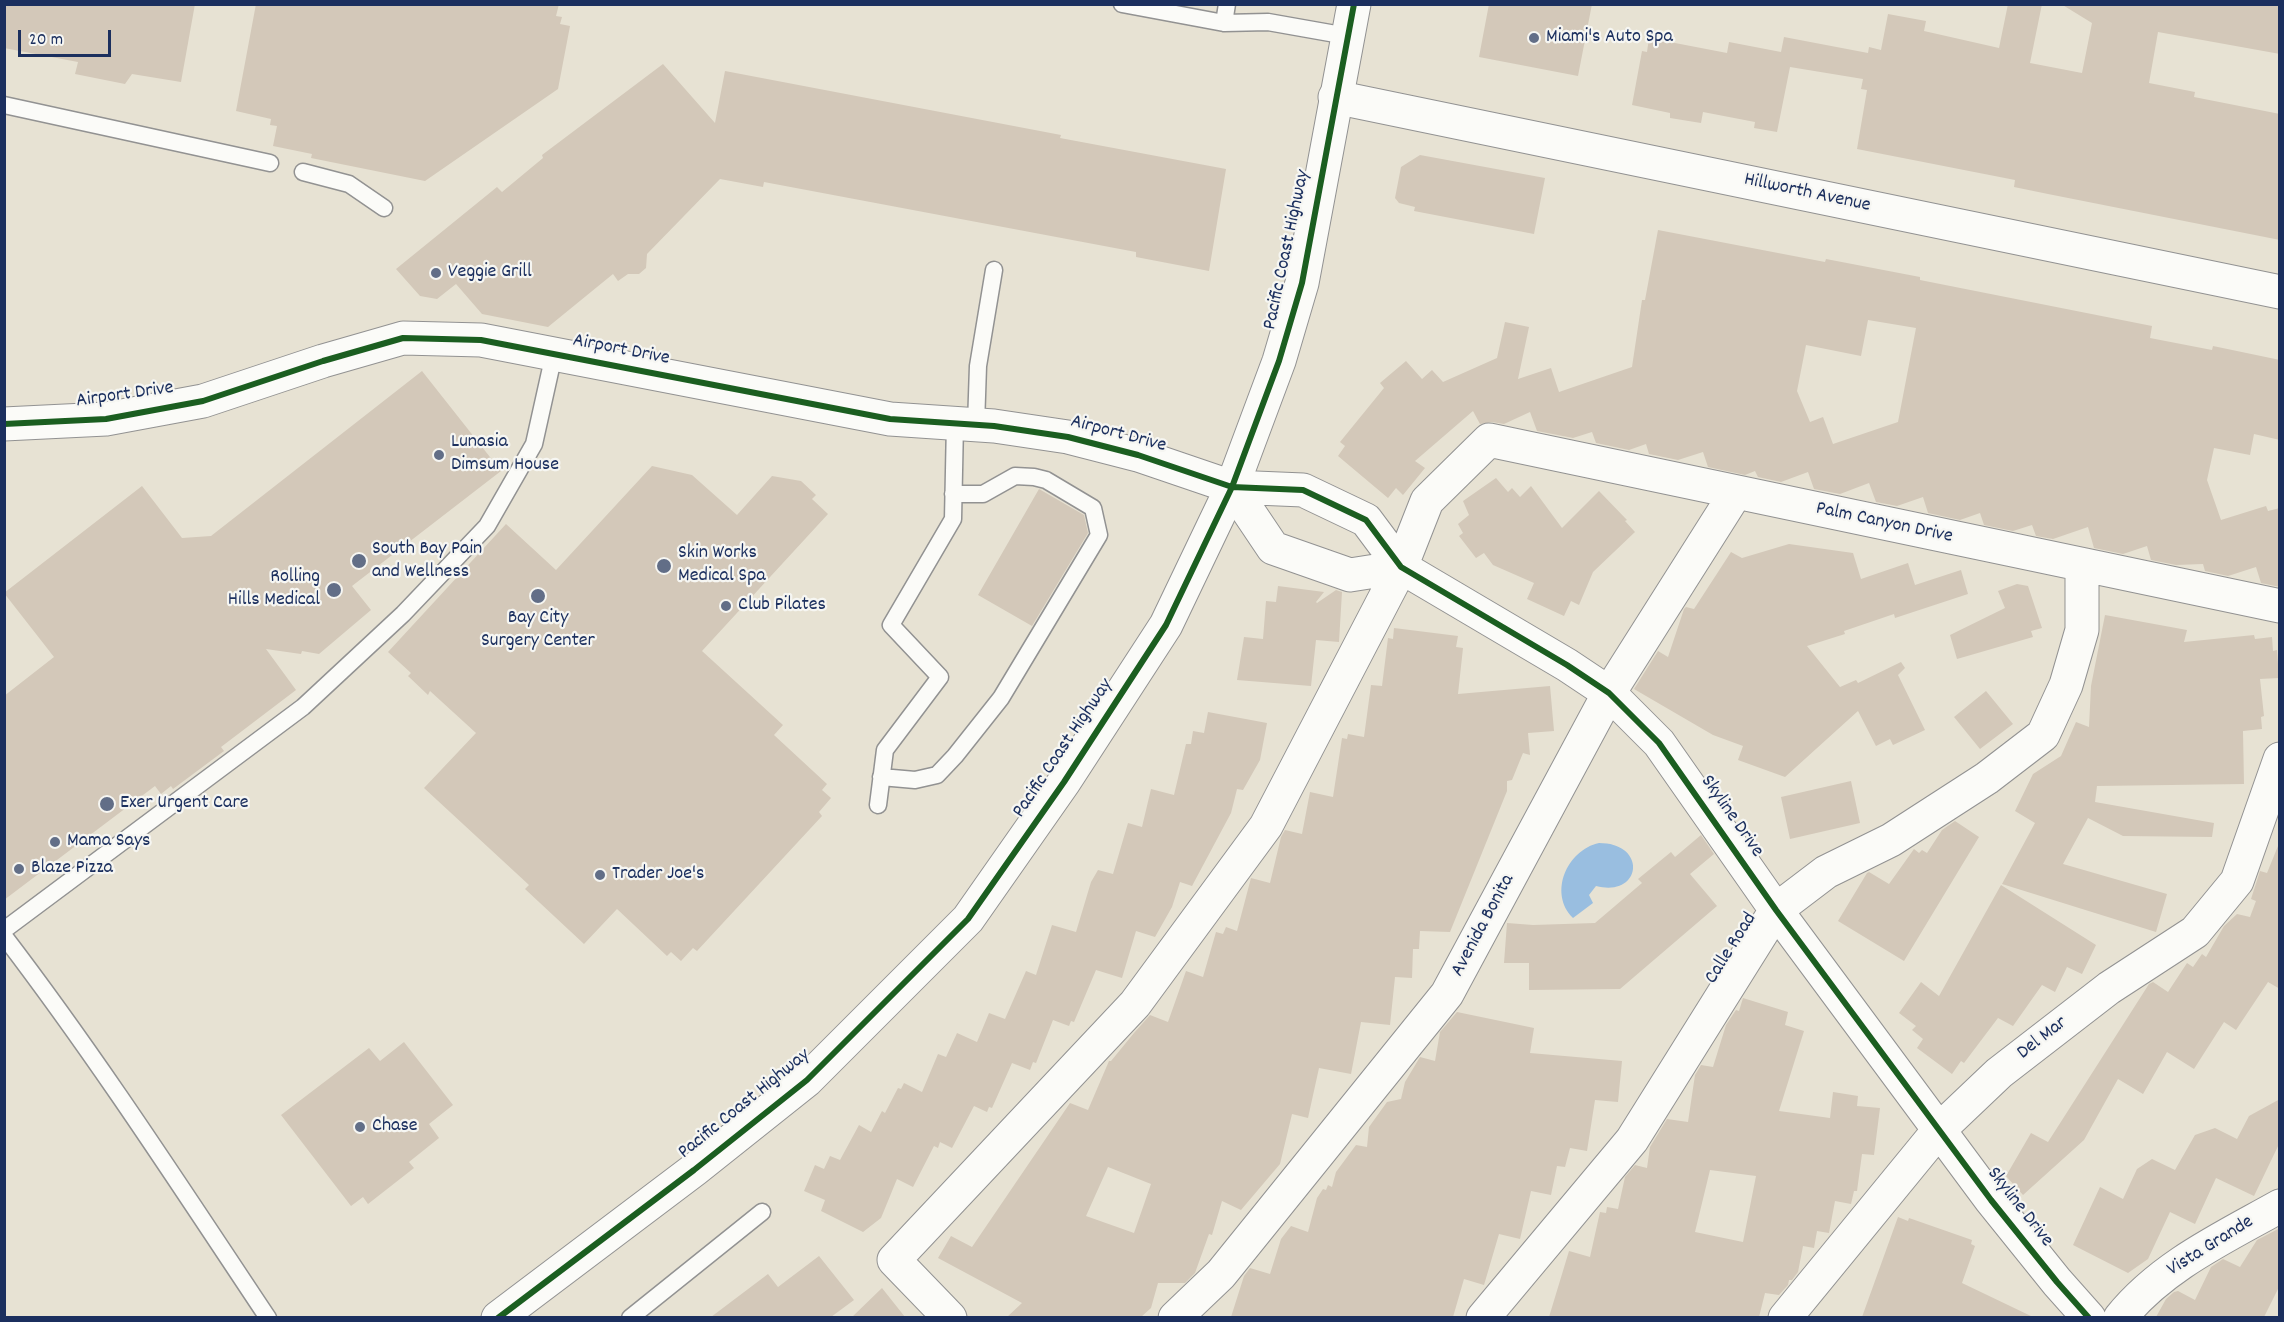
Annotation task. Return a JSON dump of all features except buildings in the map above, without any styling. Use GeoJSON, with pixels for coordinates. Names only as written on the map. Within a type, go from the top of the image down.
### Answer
{"type":"FeatureCollection","features":[{"type":"Feature","properties":{"kind":"main road","name":"Pacific Coast Highway"},"geometry":{"type":"LineString","coordinates":[[498,1317],[694,1170],[807,1080],[968,919],[1064,782],[1166,625],[1232,487],[1279,361],[1302,283],[1335,96],[1351,20]]}},
{"type":"Feature","properties":{"kind":"main road","name":"Hillworth Avenue"},"geometry":{"type":"LineString","coordinates":[[1335,96],[2280,292]]}},
{"type":"Feature","properties":{"kind":"main road","name":"Airport Drive"},"geometry":{"type":"LineString","coordinates":[[4,424],[106,419],[203,400],[331,358],[403,338],[481,340],[890,419],[966,424],[1068,437],[1138,455],[1232,487]]}},
{"type":"Feature","properties":{"kind":"main road","name":"Palm Canyon Drive"},"geometry":{"type":"LineString","coordinates":[[1401,567],[1427,501],[1489,441],[2280,606]]}},
{"type":"Feature","properties":{"kind":"main road","name":"Skyline Drive"},"geometry":{"type":"LineString","coordinates":[[1232,487],[1303,490],[1366,520],[1401,567],[1610,693],[1659,743],[1776,910],[1990,1200],[2057,1282],[2089,1317]]}},
{"type":"Feature","properties":{"kind":"main road"},"geometry":{"type":"LineString","coordinates":[[1232,487],[1273,548],[1350,575],[1401,567]]}},
{"type":"Feature","properties":{"kind":"main road","name":"Avenida Bonita"},"geometry":{"type":"LineString","coordinates":[[1174,1317],[1221,1274],[1447,994],[1610,693],[1735,494]]}},
{"type":"Feature","properties":{"kind":"main road","name":"Calle Road"},"geometry":{"type":"LineString","coordinates":[[1483,1317],[1632,1140],[1776,910],[1826,872],[1891,840],[1977,784],[2043,735],[2066,685],[2082,630],[2082,566]]}},
{"type":"Feature","properties":{"kind":"main road"},"geometry":{"type":"LineString","coordinates":[[950,1317],[894,1260],[1134,1004],[1266,826],[1401,567]]}},
{"type":"Feature","properties":{"kind":"main road","name":"Del Mar"},"geometry":{"type":"LineString","coordinates":[[1785,1317],[1939,1131],[1999,1073],[2109,988],[2195,932],[2237,881],[2280,759]]}},
{"type":"Feature","properties":{"kind":"main road","name":"Vista Grande"},"geometry":{"type":"LineString","coordinates":[[2120,1317],[2132,1302],[2176,1264],[2280,1206]]}},
{"type":"Feature","properties":{"kind":"lane"},"geometry":{"type":"LineString","coordinates":[[1122,4],[1224,23],[1351,20]]}},
{"type":"Feature","properties":{"kind":"lane"},"geometry":{"type":"LineString","coordinates":[[1224,23],[1227,4]]}},
{"type":"Feature","properties":{"kind":"lane"},"geometry":{"type":"LineString","coordinates":[[4,105],[270,163]]}},
{"type":"Feature","properties":{"kind":"lane"},"geometry":{"type":"LineString","coordinates":[[303,172],[349,184],[384,208]]}},
{"type":"Feature","properties":{"kind":"lane"},"geometry":{"type":"LineString","coordinates":[[878,805],[885,750],[940,677],[891,625],[953,519],[953,494],[994,270]]}},
{"type":"Feature","properties":{"kind":"lane"},"geometry":{"type":"LineString","coordinates":[[4,930],[303,707],[403,614],[487,526],[534,444],[554,354]]}},
{"type":"Feature","properties":{"kind":"lane"},"geometry":{"type":"LineString","coordinates":[[881,777],[915,780],[937,775],[955,756],[1001,698],[1099,536],[1098,524],[1092,508],[1046,480],[1034,477],[1015,477],[983,494],[953,494]]}},
{"type":"Feature","properties":{"kind":"lane"},"geometry":{"type":"LineString","coordinates":[[4,936],[114,1086],[268,1317]]}},
{"type":"Feature","properties":{"kind":"lane"},"geometry":{"type":"LineString","coordinates":[[630,1317],[762,1212]]}},
{"type":"Feature","properties":{"kind":"water"},"geometry":{"type":"Polygon","coordinates":[[[1599,843],[1615,845],[1626,851],[1632,860],[1633,869],[1630,878],[1623,884],[1611,888],[1596,886],[1589,895],[1593,903],[1573,918],[1562,897],[1565,874],[1570,863],[1578,854],[1599,843]]]}},
{"type":"Feature","properties":{"kind":"cycle path"},"geometry":{"type":"LineString","coordinates":[[498,1318],[694,1170],[807,1080],[968,919],[1064,782],[1166,625],[1232,487],[1279,361],[1302,283],[1354,4]]}},
{"type":"Feature","properties":{"kind":"cycle path"},"geometry":{"type":"LineString","coordinates":[[4,424],[106,419],[203,401],[323,361],[403,338],[481,340],[890,419],[994,426],[1068,437],[1138,455],[1232,487],[1303,490],[1366,520],[1401,567],[1567,665],[1609,693],[1659,743],[1776,910],[1991,1200],[2089,1318]]}},
{"type":"Feature","properties":{"kind":"place","name":"Miami's Auto Spa"},"geometry":{"type":"Point","coordinates":[1534,38]}},
{"type":"Feature","properties":{"kind":"place","name":"Veggie Grill"},"geometry":{"type":"Point","coordinates":[436,273]}},
{"type":"Feature","properties":{"kind":"place","name":"Lunasia Dimsum House"},"geometry":{"type":"Point","coordinates":[439,455]}},
{"type":"Feature","properties":{"kind":"place","name":"South Bay Pain and Wellness"},"geometry":{"type":"Point","coordinates":[359,561]}},
{"type":"Feature","properties":{"kind":"place","name":"Skin Works Medical Spa"},"geometry":{"type":"Point","coordinates":[664,566]}},
{"type":"Feature","properties":{"kind":"place","name":"Rolling Hills Medical"},"geometry":{"type":"Point","coordinates":[334,590]}},
{"type":"Feature","properties":{"kind":"place","name":"Bay City Surgery Center"},"geometry":{"type":"Point","coordinates":[538,596]}},
{"type":"Feature","properties":{"kind":"place","name":"Club Pilates"},"geometry":{"type":"Point","coordinates":[726,606]}},
{"type":"Feature","properties":{"kind":"place","name":"Exer Urgent Care"},"geometry":{"type":"Point","coordinates":[107,804]}},
{"type":"Feature","properties":{"kind":"place","name":"Mama Says"},"geometry":{"type":"Point","coordinates":[55,842]}},
{"type":"Feature","properties":{"kind":"place","name":"Blaze Pizza"},"geometry":{"type":"Point","coordinates":[19,869]}},
{"type":"Feature","properties":{"kind":"place","name":"Trader Joe's"},"geometry":{"type":"Point","coordinates":[600,875]}},
{"type":"Feature","properties":{"kind":"place","name":"Chase"},"geometry":{"type":"Point","coordinates":[360,1127]}}]}
